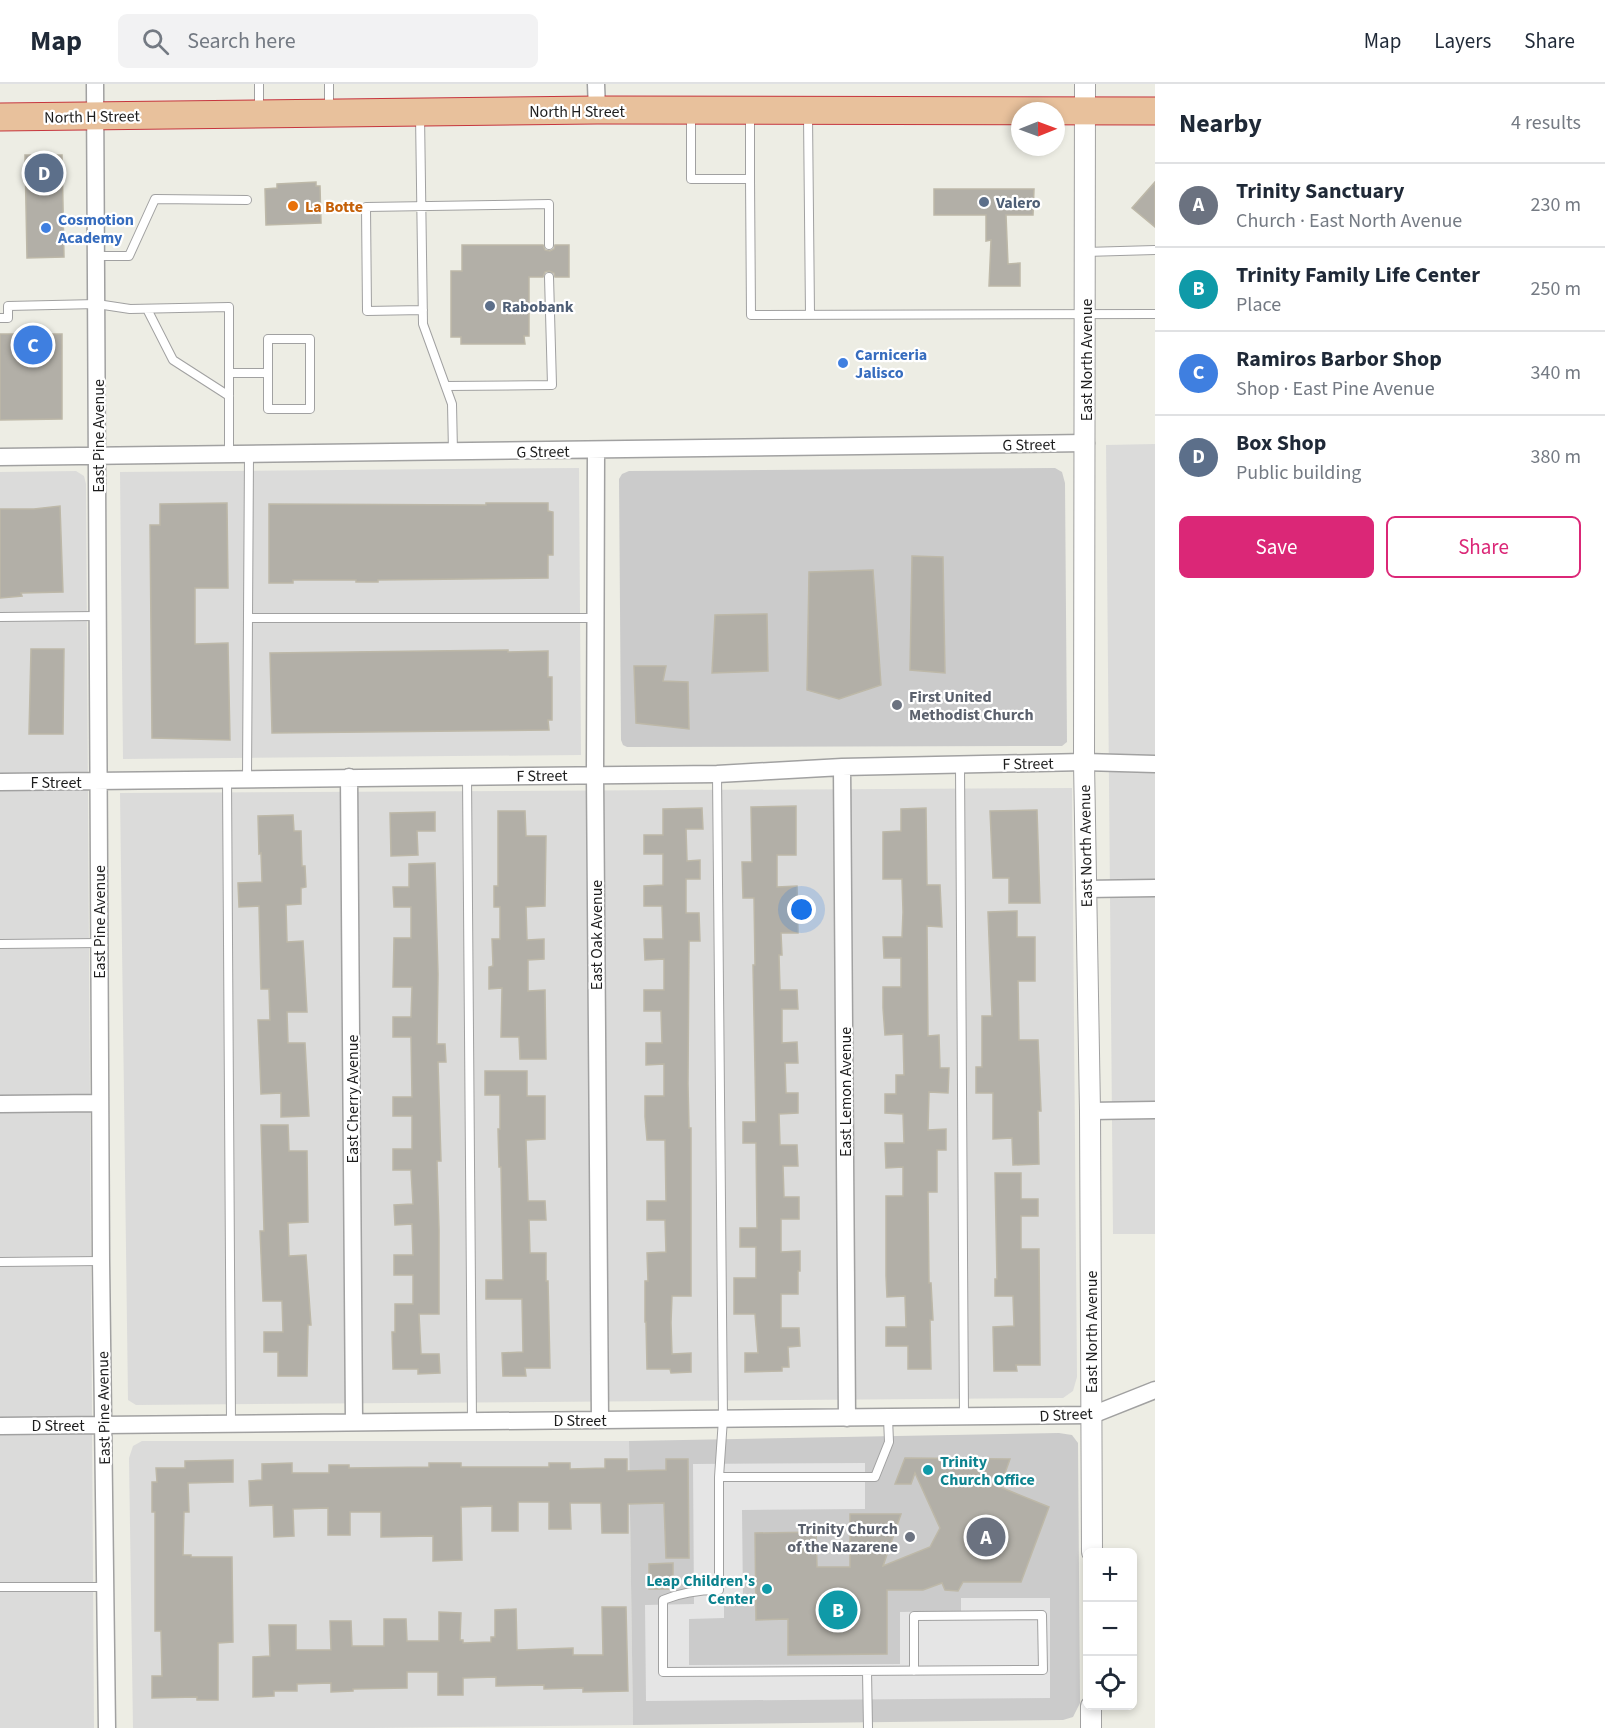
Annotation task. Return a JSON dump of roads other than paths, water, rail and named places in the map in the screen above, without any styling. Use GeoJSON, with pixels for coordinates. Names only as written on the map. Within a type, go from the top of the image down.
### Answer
{"type":"FeatureCollection","features":[{"type":"Feature","properties":{"kind":"highway","name":"North H Street"},"geometry":{"type":"LineString","coordinates":[[0,117],[420,112],[596,97],[691,111],[808,111],[1085,97],[1155,111]]}},
{"type":"Feature","properties":{"kind":"street","name":"East Pine Avenue"},"geometry":{"type":"LineString","coordinates":[[96,84],[101,1261],[107,1728]]}},
{"type":"Feature","properties":{"kind":"street","name":"East North Avenue"},"geometry":{"type":"LineString","coordinates":[[1085,97],[1084,762],[1090,1111],[1092,1548]]}},
{"type":"Feature","properties":{"kind":"street","name":"G Street"},"geometry":{"type":"LineString","coordinates":[[0,457],[1086,443]]}},
{"type":"Feature","properties":{"kind":"street","name":"East Oak Avenue"},"geometry":{"type":"LineString","coordinates":[[596,450],[595,774],[600,1420]]}},
{"type":"Feature","properties":{"kind":"street","name":"F Street"},"geometry":{"type":"LineString","coordinates":[[0,782],[717,774],[842,767],[1084,762],[1155,764]]}},
{"type":"Feature","properties":{"kind":"street","name":"East Lemon Avenue"},"geometry":{"type":"LineString","coordinates":[[842,767],[847,1418]]}},
{"type":"Feature","properties":{"kind":"street","name":"East Cherry Avenue"},"geometry":{"type":"LineString","coordinates":[[349,777],[354,1421]]}},
{"type":"Feature","properties":{"kind":"street"},"geometry":{"type":"LineString","coordinates":[[1085,889],[1155,888]]}},
{"type":"Feature","properties":{"kind":"street"},"geometry":{"type":"LineString","coordinates":[[0,1104],[100,1103]]}},
{"type":"Feature","properties":{"kind":"street"},"geometry":{"type":"LineString","coordinates":[[1090,1111],[1155,1110]]}},
{"type":"Feature","properties":{"kind":"street","name":"D Street"},"geometry":{"type":"LineString","coordinates":[[0,1426],[1092,1416],[1155,1390]]}},
{"type":"Feature","properties":{"kind":"street"},"geometry":{"type":"LineString","coordinates":[[1091,1710],[1091,1728]]}},
{"type":"Feature","properties":{"kind":"lane"},"geometry":{"type":"LineString","coordinates":[[259,114],[260,84]]}},
{"type":"Feature","properties":{"kind":"lane"},"geometry":{"type":"LineString","coordinates":[[329,84],[329,113]]}},
{"type":"Feature","properties":{"kind":"lane"},"geometry":{"type":"LineString","coordinates":[[691,111],[692,179],[750,179]]}},
{"type":"Feature","properties":{"kind":"lane"},"geometry":{"type":"LineString","coordinates":[[750,111],[751,315],[1155,314]]}},
{"type":"Feature","properties":{"kind":"lane"},"geometry":{"type":"LineString","coordinates":[[808,111],[810,315]]}},
{"type":"Feature","properties":{"kind":"lane"},"geometry":{"type":"LineString","coordinates":[[420,112],[423,324],[452,404],[453,452]]}},
{"type":"Feature","properties":{"kind":"lane"},"geometry":{"type":"LineString","coordinates":[[97,256],[129,256],[155,199],[248,200]]}},
{"type":"Feature","properties":{"kind":"lane"},"geometry":{"type":"LineString","coordinates":[[423,310],[367,311],[366,207],[549,204],[549,245]]}},
{"type":"Feature","properties":{"kind":"lane"},"geometry":{"type":"LineString","coordinates":[[1086,252],[1155,250]]}},
{"type":"Feature","properties":{"kind":"lane"},"geometry":{"type":"LineString","coordinates":[[446,386],[552,385],[549,277]]}},
{"type":"Feature","properties":{"kind":"lane"},"geometry":{"type":"LineString","coordinates":[[0,318],[8,318],[8,306],[98,304],[130,309],[229,307],[229,455]]}},
{"type":"Feature","properties":{"kind":"lane"},"geometry":{"type":"LineString","coordinates":[[147,309],[173,360],[229,396]]}},
{"type":"Feature","properties":{"kind":"lane"},"geometry":{"type":"LineString","coordinates":[[268,339],[310,339],[310,409],[268,409],[268,374],[268,339]]}},
{"type":"Feature","properties":{"kind":"lane"},"geometry":{"type":"LineString","coordinates":[[229,373],[268,374]]}},
{"type":"Feature","properties":{"kind":"lane"},"geometry":{"type":"LineString","coordinates":[[247,779],[249,455]]}},
{"type":"Feature","properties":{"kind":"lane"},"geometry":{"type":"LineString","coordinates":[[0,617],[97,616]]}},
{"type":"Feature","properties":{"kind":"lane"},"geometry":{"type":"LineString","coordinates":[[249,618],[595,618]]}},
{"type":"Feature","properties":{"kind":"lane"},"geometry":{"type":"LineString","coordinates":[[960,765],[964,1416]]}},
{"type":"Feature","properties":{"kind":"lane"},"geometry":{"type":"LineString","coordinates":[[717,774],[723,1419],[719,1477],[719,1590],[696,1590],[663,1600],[663,1672],[914,1671],[1043,1670],[1042,1615],[914,1616],[914,1671]]}},
{"type":"Feature","properties":{"kind":"lane"},"geometry":{"type":"LineString","coordinates":[[467,776],[472,1421]]}},
{"type":"Feature","properties":{"kind":"lane"},"geometry":{"type":"LineString","coordinates":[[227,779],[231,1423]]}},
{"type":"Feature","properties":{"kind":"lane"},"geometry":{"type":"LineString","coordinates":[[0,944],[99,944]]}},
{"type":"Feature","properties":{"kind":"lane"},"geometry":{"type":"LineString","coordinates":[[0,1262],[101,1261]]}},
{"type":"Feature","properties":{"kind":"lane"},"geometry":{"type":"LineString","coordinates":[[719,1477],[875,1476],[889,1442],[888,1418]]}},
{"type":"Feature","properties":{"kind":"lane"},"geometry":{"type":"LineString","coordinates":[[0,1587],[106,1587]]}},
{"type":"Feature","properties":{"kind":"lane"},"geometry":{"type":"LineString","coordinates":[[867,1671],[868,1728]]}},
{"type":"Feature","properties":{"kind":"place","name":"Box Shop"},"geometry":{"type":"Point","coordinates":[44,173]}},
{"type":"Feature","properties":{"kind":"place","name":"Valero"},"geometry":{"type":"Point","coordinates":[984,202]}},
{"type":"Feature","properties":{"kind":"place","name":"La Botte"},"geometry":{"type":"Point","coordinates":[293,206]}},
{"type":"Feature","properties":{"kind":"place","name":"Cosmotion Academy"},"geometry":{"type":"Point","coordinates":[46,228]}},
{"type":"Feature","properties":{"kind":"place","name":"Rabobank"},"geometry":{"type":"Point","coordinates":[490,306]}},
{"type":"Feature","properties":{"kind":"place","name":"Ramiros Barbor Shop"},"geometry":{"type":"Point","coordinates":[33,345]}},
{"type":"Feature","properties":{"kind":"place","name":"Carniceria Jalisco"},"geometry":{"type":"Point","coordinates":[843,363]}},
{"type":"Feature","properties":{"kind":"place","name":"First United Methodist Church"},"geometry":{"type":"Point","coordinates":[897,705]}},
{"type":"Feature","properties":{"kind":"place","name":"Trinity Church Office"},"geometry":{"type":"Point","coordinates":[928,1470]}},
{"type":"Feature","properties":{"kind":"place","name":"Trinity Church of the Nazarene"},"geometry":{"type":"Point","coordinates":[910,1537]}},
{"type":"Feature","properties":{"kind":"place","name":"Trinity Sanctuary"},"geometry":{"type":"Point","coordinates":[986,1537]}},
{"type":"Feature","properties":{"kind":"place","name":"Leap Children's Center"},"geometry":{"type":"Point","coordinates":[767,1589]}},
{"type":"Feature","properties":{"kind":"place","name":"Trinity Family Life Center"},"geometry":{"type":"Point","coordinates":[838,1610]}}]}
